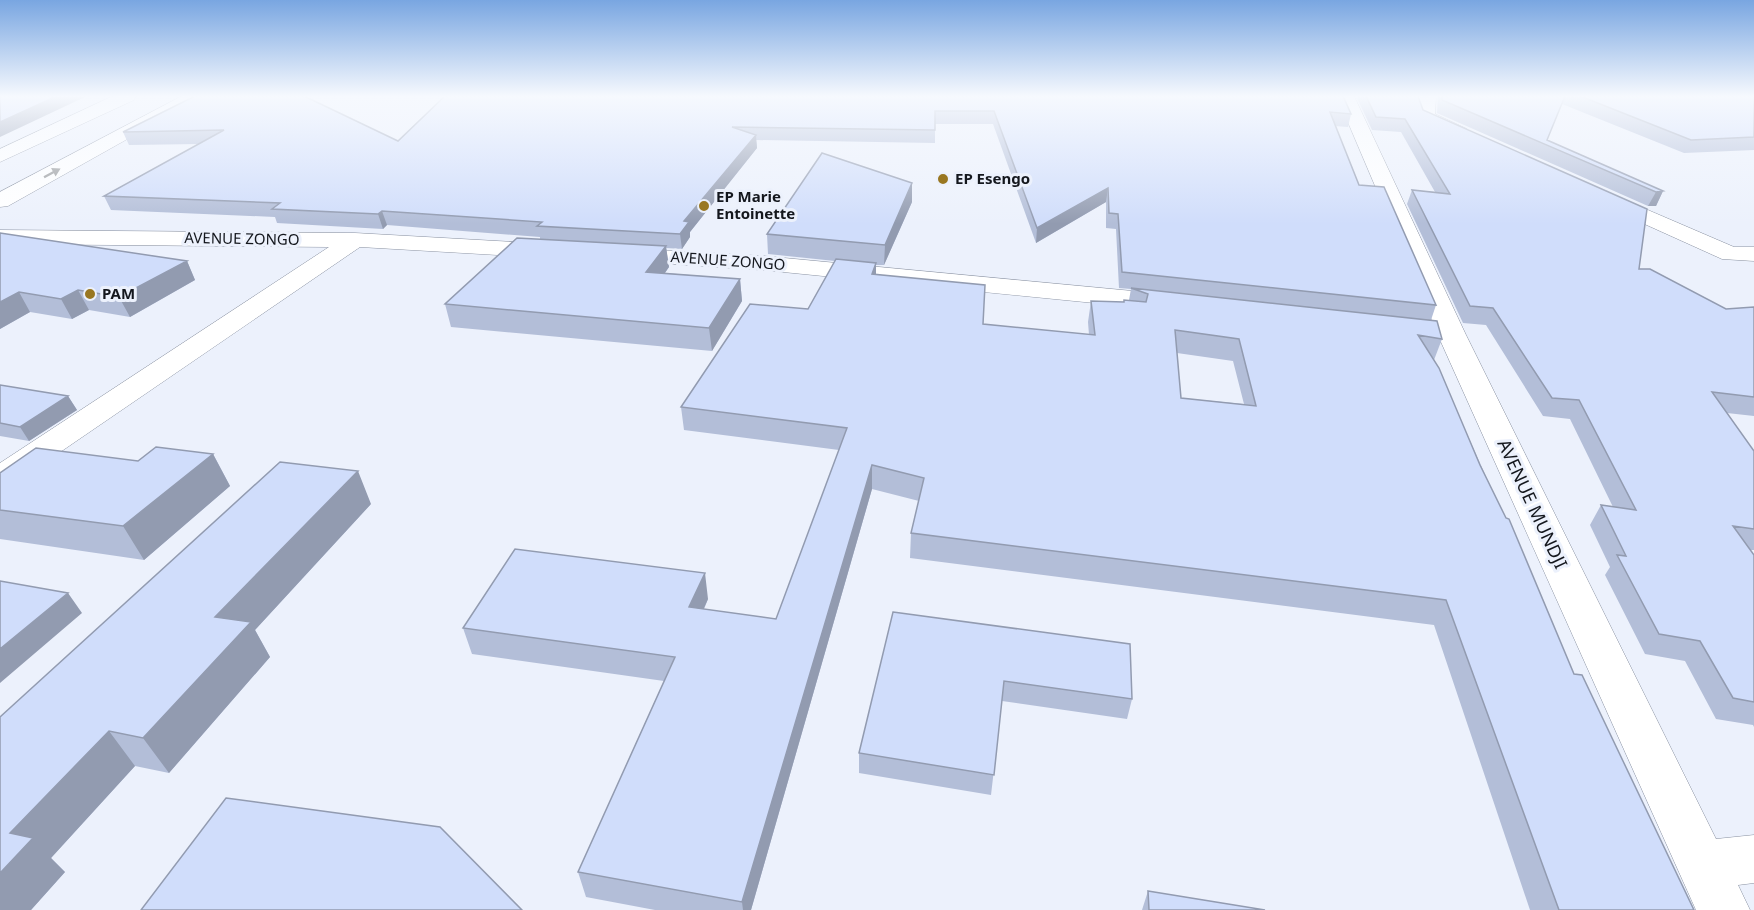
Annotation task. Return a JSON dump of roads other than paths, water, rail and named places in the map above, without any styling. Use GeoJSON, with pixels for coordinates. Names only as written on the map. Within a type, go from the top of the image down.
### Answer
{"type":"FeatureCollection","features":[{"type":"Feature","properties":{"kind":"street"},"geometry":{"type":"LineString","coordinates":[[0,156],[37,138]]}},
{"type":"Feature","properties":{"kind":"street"},"geometry":{"type":"LineString","coordinates":[[0,201],[117,138]]}},
{"type":"Feature","properties":{"kind":"street","name":"AVENUE MUNDJI"},"geometry":{"type":"LineString","coordinates":[[1364,138],[1452,335],[1723,910]]}},
{"type":"Feature","properties":{"kind":"street"},"geometry":{"type":"LineString","coordinates":[[1475,138],[1481,141]]}},
{"type":"Feature","properties":{"kind":"street"},"geometry":{"type":"LineString","coordinates":[[1584,189],[1730,254],[1754,254]]}},
{"type":"Feature","properties":{"kind":"street","name":"AVENUE ZONGO"},"geometry":{"type":"LineString","coordinates":[[0,237],[355,240],[763,263],[1196,306]]}},
{"type":"Feature","properties":{"kind":"street"},"geometry":{"type":"LineString","coordinates":[[0,478],[355,240]]}},
{"type":"Feature","properties":{"kind":"street"},"geometry":{"type":"LineString","coordinates":[[1370,326],[1452,335]]}},
{"type":"Feature","properties":{"kind":"street"},"geometry":{"type":"LineString","coordinates":[[1701,865],[1754,859]]}},
{"type":"Feature","properties":{"kind":"place","name":"EP Esengo"},"geometry":{"type":"Point","coordinates":[943,179]}},
{"type":"Feature","properties":{"kind":"place","name":"EP Marie Entoinette"},"geometry":{"type":"Point","coordinates":[704,206]}},
{"type":"Feature","properties":{"kind":"place","name":"PAM"},"geometry":{"type":"Point","coordinates":[90,294]}}]}
